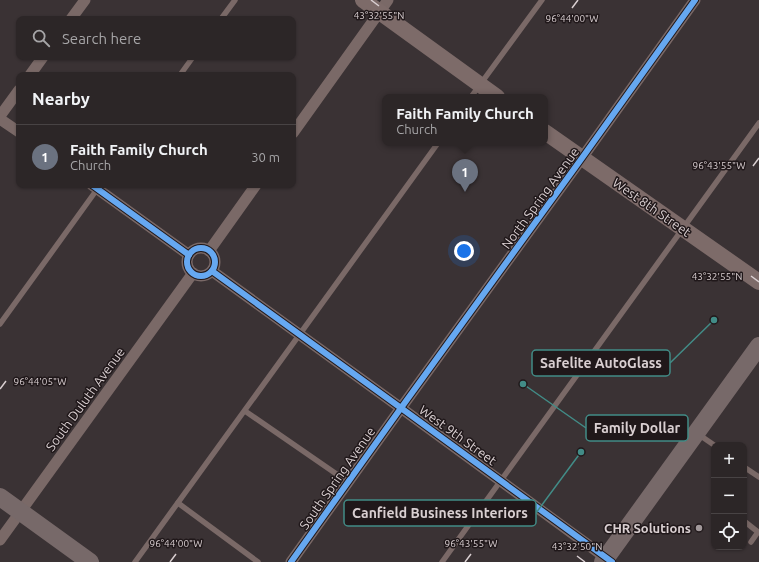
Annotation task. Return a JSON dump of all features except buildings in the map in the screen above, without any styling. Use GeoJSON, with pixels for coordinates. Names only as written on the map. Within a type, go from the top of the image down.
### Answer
{"type":"FeatureCollection","features":[{"type":"Feature","properties":{"kind":"main road"},"geometry":{"type":"LineString","coordinates":[[607,560],[759,346]]}},
{"type":"Feature","properties":{"kind":"main road"},"geometry":{"type":"LineString","coordinates":[[0,497],[90,562]]}},
{"type":"Feature","properties":{"kind":"street"},"geometry":{"type":"LineString","coordinates":[[73,16],[85,0]]}},
{"type":"Feature","properties":{"kind":"street"},"geometry":{"type":"LineString","coordinates":[[363,0],[383,6],[476,91],[486,94]]}},
{"type":"Feature","properties":{"kind":"street","name":"North Spring Avenue"},"geometry":{"type":"LineString","coordinates":[[401,408],[695,0]]}},
{"type":"Feature","properties":{"kind":"street"},"geometry":{"type":"LineString","coordinates":[[296,129],[383,6]]}},
{"type":"Feature","properties":{"kind":"street"},"geometry":{"type":"LineString","coordinates":[[32,72],[41,60]]}},
{"type":"Feature","properties":{"kind":"street"},"geometry":{"type":"LineString","coordinates":[[0,116],[16,94]]}},
{"type":"Feature","properties":{"kind":"street"},"geometry":{"type":"LineString","coordinates":[[0,119],[16,130]]}},
{"type":"Feature","properties":{"kind":"street","name":"West 8th Street"},"geometry":{"type":"LineString","coordinates":[[548,134],[759,282]]}},
{"type":"Feature","properties":{"kind":"street"},"geometry":{"type":"LineString","coordinates":[[100,188],[189,255]]}},
{"type":"Feature","properties":{"kind":"street"},"geometry":{"type":"LineString","coordinates":[[209,251],[254,188]]}},
{"type":"Feature","properties":{"kind":"street"},"geometry":{"type":"LineString","coordinates":[[200,249],[209,251],[214,258],[215,263],[212,271],[201,276],[196,275],[190,270],[187,263],[189,255],[200,249]]}},
{"type":"Feature","properties":{"kind":"street","name":"West 9th Street"},"geometry":{"type":"LineString","coordinates":[[212,271],[607,560]]}},
{"type":"Feature","properties":{"kind":"street","name":"South Duluth Avenue"},"geometry":{"type":"LineString","coordinates":[[0,540],[193,273]]}},
{"type":"Feature","properties":{"kind":"street","name":"South Spring Avenue"},"geometry":{"type":"LineString","coordinates":[[291,562],[401,408]]}},
{"type":"Feature","properties":{"kind":"lane"},"geometry":{"type":"LineString","coordinates":[[223,16],[235,0]]}},
{"type":"Feature","properties":{"kind":"lane"},"geometry":{"type":"LineString","coordinates":[[476,91],[542,0]]}},
{"type":"Feature","properties":{"kind":"lane"},"geometry":{"type":"LineString","coordinates":[[182,72],[191,60]]}},
{"type":"Feature","properties":{"kind":"lane"},"geometry":{"type":"LineString","coordinates":[[442,562],[759,123]]}},
{"type":"Feature","properties":{"kind":"lane"},"geometry":{"type":"LineString","coordinates":[[135,562],[436,146]]}},
{"type":"Feature","properties":{"kind":"lane"},"geometry":{"type":"LineString","coordinates":[[0,324],[96,188]]}},
{"type":"Feature","properties":{"kind":"lane"},"geometry":{"type":"LineString","coordinates":[[244,411],[348,482]]}},
{"type":"Feature","properties":{"kind":"lane"},"geometry":{"type":"LineString","coordinates":[[696,433],[711,443]]}},
{"type":"Feature","properties":{"kind":"lane"},"geometry":{"type":"LineString","coordinates":[[747,469],[759,477]]}},
{"type":"Feature","properties":{"kind":"lane"},"geometry":{"type":"LineString","coordinates":[[178,503],[258,562]]}},
{"type":"Feature","properties":{"kind":"lane"},"geometry":{"type":"LineString","coordinates":[[747,523],[758,532],[751,542]]}},
{"type":"Feature","properties":{"kind":"cycle path"},"geometry":{"type":"LineString","coordinates":[[291,562],[695,0]]}},
{"type":"Feature","properties":{"kind":"cycle path"},"geometry":{"type":"LineString","coordinates":[[96,188],[189,255]]}},
{"type":"Feature","properties":{"kind":"cycle path"},"geometry":{"type":"LineString","coordinates":[[201,248],[211,252],[215,262],[211,272],[201,276],[191,272],[187,262],[191,252],[201,248]]}},
{"type":"Feature","properties":{"kind":"cycle path"},"geometry":{"type":"LineString","coordinates":[[212,271],[612,562]]}},
{"type":"Feature","properties":{"kind":"place","name":"Faith Family Church"},"geometry":{"type":"Point","coordinates":[465,192]}},
{"type":"Feature","properties":{"kind":"place","name":"Safelite AutoGlass"},"geometry":{"type":"Point","coordinates":[714,320]}},
{"type":"Feature","properties":{"kind":"place","name":"Family Dollar"},"geometry":{"type":"Point","coordinates":[523,384]}},
{"type":"Feature","properties":{"kind":"place","name":"Canfield Business Interiors"},"geometry":{"type":"Point","coordinates":[581,452]}},
{"type":"Feature","properties":{"kind":"place","name":"CHR Solutions"},"geometry":{"type":"Point","coordinates":[699,528]}}]}
